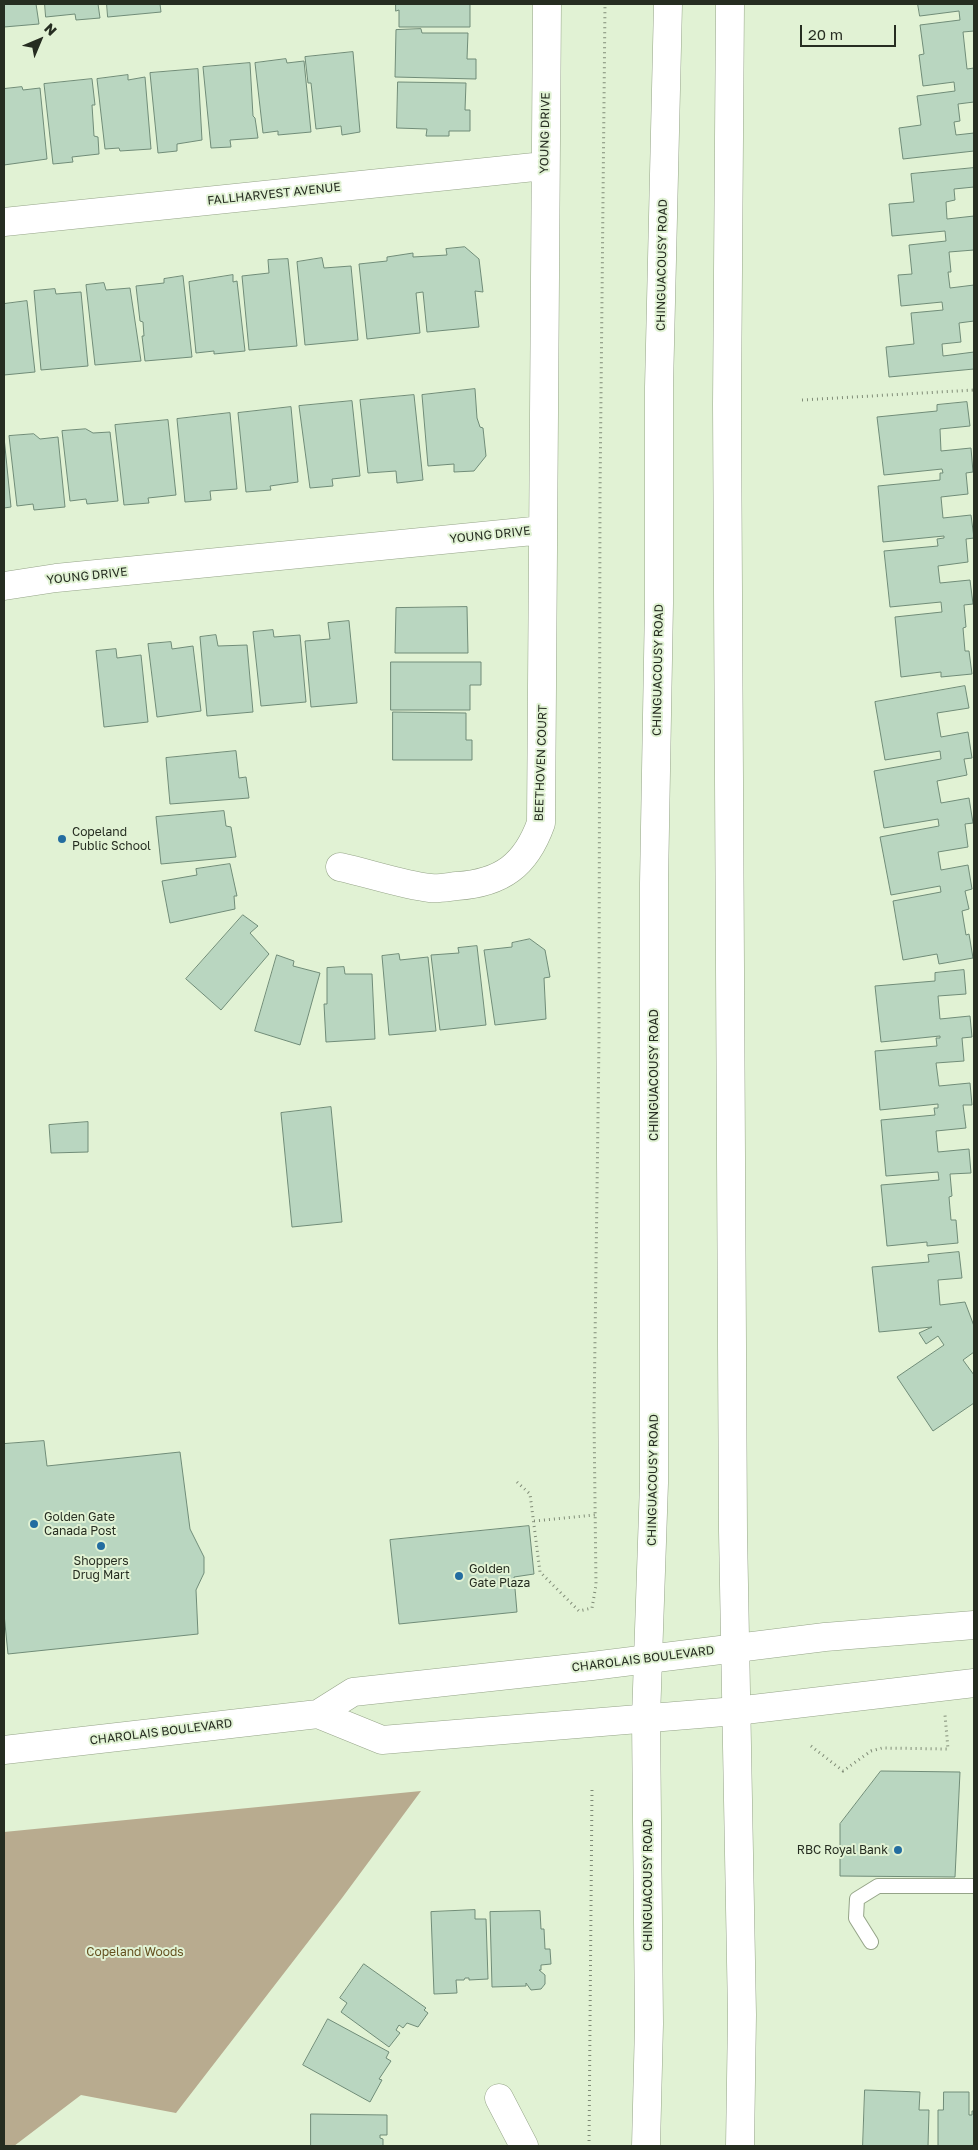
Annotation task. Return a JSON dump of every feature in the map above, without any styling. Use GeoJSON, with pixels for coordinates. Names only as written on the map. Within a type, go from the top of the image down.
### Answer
{"type":"FeatureCollection","features":[{"type":"Feature","properties":{"kind":"main road","name":"YOUNG DRIVE"},"geometry":{"type":"LineString","coordinates":[[4,586],[56,578],[543,530],[544,166],[547,4]]}},
{"type":"Feature","properties":{"kind":"main road","name":"CHINGUACOUSY ROAD"},"geometry":{"type":"LineString","coordinates":[[646,2146],[649,2024],[646,1718],[654,1483],[654,883],[659,603],[659,387],[668,4]]}},
{"type":"Feature","properties":{"kind":"main road"},"geometry":{"type":"LineString","coordinates":[[730,4],[727,414],[735,1648],[742,2015],[740,2146]]}},
{"type":"Feature","properties":{"kind":"main road","name":"FALLHARVEST AVENUE"},"geometry":{"type":"LineString","coordinates":[[4,222],[544,166]]}},
{"type":"Feature","properties":{"kind":"main road","name":"BEETHOVEN COURT"},"geometry":{"type":"LineString","coordinates":[[340,867],[430,888],[474,885],[499,878],[523,859],[534,843],[541,823],[544,623],[543,530]]}},
{"type":"Feature","properties":{"kind":"main road","name":"CHAROLAIS BOULEVARD"},"geometry":{"type":"LineString","coordinates":[[4,1750],[318,1714],[353,1692],[825,1637],[974,1625]]}},
{"type":"Feature","properties":{"kind":"main road","name":"CHAROLAIS BOULEVARD"},"geometry":{"type":"LineString","coordinates":[[318,1714],[382,1740],[736,1711],[974,1683]]}},
{"type":"Feature","properties":{"kind":"main road"},"geometry":{"type":"LineString","coordinates":[[499,2098],[524,2146]]}},
{"type":"Feature","properties":{"kind":"lane"},"geometry":{"type":"LineString","coordinates":[[871,1942],[856,1918],[857,1899],[878,1886],[974,1886]]}},
{"type":"Feature","properties":{"kind":"path"},"geometry":{"type":"LineString","coordinates":[[517,1482],[530,1494],[540,1572],[579,1611],[592,1608],[596,1585],[594,1416],[599,1050],[600,494],[606,4]]}},
{"type":"Feature","properties":{"kind":"path"},"geometry":{"type":"LineString","coordinates":[[802,400],[974,390]]}},
{"type":"Feature","properties":{"kind":"path"},"geometry":{"type":"LineString","coordinates":[[534,1521],[595,1515]]}},
{"type":"Feature","properties":{"kind":"path"},"geometry":{"type":"LineString","coordinates":[[811,1746],[843,1771],[871,1751],[882,1748],[948,1749],[943,1687]]}},
{"type":"Feature","properties":{"kind":"path"},"geometry":{"type":"LineString","coordinates":[[589,2146],[592,1788]]}},
{"type":"Feature","properties":{"kind":"green space","name":"Copeland Woods"},"geometry":{"type":"Polygon","coordinates":[[[421,1791],[342,1898],[176,2113],[81,2095],[14,2146],[4,2146],[4,1832],[421,1791]]]}},
{"type":"Feature","properties":{"kind":"building"},"geometry":{"type":"Polygon","coordinates":[[[4,4],[36,4],[39,24],[4,27],[4,4]]]}},
{"type":"Feature","properties":{"kind":"building"},"geometry":{"type":"Polygon","coordinates":[[[45,4],[98,4],[100,18],[76,20],[75,14],[46,17],[45,4]]]}},
{"type":"Feature","properties":{"kind":"building"},"geometry":{"type":"Polygon","coordinates":[[[107,4],[160,4],[161,12],[108,17],[107,4]]]}},
{"type":"Feature","properties":{"kind":"building"},"geometry":{"type":"Polygon","coordinates":[[[396,4],[470,4],[470,27],[399,27],[399,10],[396,11],[396,4]]]}},
{"type":"Feature","properties":{"kind":"building"},"geometry":{"type":"Polygon","coordinates":[[[918,4],[974,4],[974,31],[963,32],[967,69],[974,68],[974,102],[958,104],[960,121],[954,122],[956,135],[974,133],[974,151],[903,159],[899,128],[921,125],[917,96],[955,91],[954,82],[923,86],[919,55],[924,54],[920,25],[960,20],[959,11],[920,16],[918,4]]]}},
{"type":"Feature","properties":{"kind":"building"},"geometry":{"type":"Polygon","coordinates":[[[421,29],[422,33],[468,33],[467,59],[476,59],[476,79],[395,77],[396,30],[421,29]]]}},
{"type":"Feature","properties":{"kind":"building"},"geometry":{"type":"Polygon","coordinates":[[[353,52],[360,132],[342,135],[341,126],[316,129],[311,83],[308,83],[305,57],[353,52]]]}},
{"type":"Feature","properties":{"kind":"building"},"geometry":{"type":"Polygon","coordinates":[[[286,59],[287,63],[304,61],[311,132],[278,135],[278,131],[263,133],[255,63],[286,59]]]}},
{"type":"Feature","properties":{"kind":"building"},"geometry":{"type":"Polygon","coordinates":[[[250,63],[253,116],[255,118],[258,138],[230,140],[231,147],[211,148],[203,67],[250,63]]]}},
{"type":"Feature","properties":{"kind":"building"},"geometry":{"type":"Polygon","coordinates":[[[198,69],[202,140],[177,144],[177,151],[158,153],[150,73],[198,69]]]}},
{"type":"Feature","properties":{"kind":"building"},"geometry":{"type":"Polygon","coordinates":[[[128,75],[128,80],[145,77],[151,149],[120,151],[119,148],[105,149],[97,79],[128,75]]]}},
{"type":"Feature","properties":{"kind":"building"},"geometry":{"type":"Polygon","coordinates":[[[92,79],[95,105],[92,105],[94,136],[98,137],[99,154],[72,157],[73,162],[53,164],[44,84],[92,79]]]}},
{"type":"Feature","properties":{"kind":"building"},"geometry":{"type":"Polygon","coordinates":[[[398,82],[466,83],[465,110],[470,110],[470,131],[449,131],[449,136],[426,136],[427,129],[397,128],[398,82]]]}},
{"type":"Feature","properties":{"kind":"building"},"geometry":{"type":"Polygon","coordinates":[[[22,87],[23,90],[40,88],[47,159],[4,165],[4,89],[22,87]]]}},
{"type":"Feature","properties":{"kind":"building"},"geometry":{"type":"Polygon","coordinates":[[[974,168],[974,187],[954,189],[955,200],[946,202],[947,219],[974,216],[974,250],[949,252],[951,272],[948,272],[950,288],[974,285],[974,321],[959,323],[961,342],[942,344],[943,356],[974,352],[974,369],[889,377],[886,347],[914,344],[911,313],[943,310],[942,302],[901,306],[898,275],[912,274],[909,245],[946,241],[945,231],[892,236],[889,204],[914,202],[911,174],[974,168]]]}},
{"type":"Feature","properties":{"kind":"building"},"geometry":{"type":"Polygon","coordinates":[[[465,247],[479,259],[483,292],[475,291],[479,327],[427,332],[423,292],[416,293],[420,333],[367,339],[359,264],[387,261],[387,257],[413,253],[413,257],[447,255],[446,249],[465,247]]]}},
{"type":"Feature","properties":{"kind":"building"},"geometry":{"type":"Polygon","coordinates":[[[322,258],[324,268],[351,266],[358,340],[305,345],[297,262],[322,258]]]}},
{"type":"Feature","properties":{"kind":"building"},"geometry":{"type":"Polygon","coordinates":[[[288,259],[297,346],[249,350],[242,276],[269,273],[268,260],[288,259]]]}},
{"type":"Feature","properties":{"kind":"building"},"geometry":{"type":"Polygon","coordinates":[[[233,275],[233,282],[237,281],[245,351],[214,354],[214,351],[196,353],[189,282],[233,275]]]}},
{"type":"Feature","properties":{"kind":"building"},"geometry":{"type":"Polygon","coordinates":[[[183,276],[192,357],[145,361],[142,336],[144,336],[143,322],[140,321],[136,286],[164,283],[164,279],[183,276]]]}},
{"type":"Feature","properties":{"kind":"building"},"geometry":{"type":"Polygon","coordinates":[[[104,283],[106,290],[130,288],[141,361],[95,365],[86,285],[104,283]]]}},
{"type":"Feature","properties":{"kind":"building"},"geometry":{"type":"Polygon","coordinates":[[[55,289],[56,294],[81,292],[88,366],[41,370],[34,291],[55,289]]]}},
{"type":"Feature","properties":{"kind":"building"},"geometry":{"type":"Polygon","coordinates":[[[27,301],[35,372],[4,375],[4,304],[27,301]]]}},
{"type":"Feature","properties":{"kind":"building"},"geometry":{"type":"Polygon","coordinates":[[[475,389],[477,418],[480,427],[483,428],[486,456],[474,471],[454,472],[454,464],[428,466],[422,395],[475,389]]]}},
{"type":"Feature","properties":{"kind":"building"},"geometry":{"type":"Polygon","coordinates":[[[414,395],[423,480],[397,483],[396,471],[368,473],[360,400],[414,395]]]}},
{"type":"Feature","properties":{"kind":"building"},"geometry":{"type":"Polygon","coordinates":[[[352,401],[360,476],[332,479],[333,486],[310,488],[299,406],[352,401]]]}},
{"type":"Feature","properties":{"kind":"building"},"geometry":{"type":"Polygon","coordinates":[[[967,402],[970,426],[940,429],[941,451],[971,448],[973,472],[966,473],[968,494],[941,497],[943,518],[971,515],[974,538],[966,539],[968,562],[938,566],[940,583],[970,580],[973,604],[964,605],[966,627],[963,628],[965,651],[969,651],[972,674],[941,677],[941,672],[901,677],[895,617],[942,612],[941,602],[890,607],[884,551],[938,546],[937,539],[944,538],[944,536],[883,542],[878,486],[940,480],[940,473],[943,473],[942,469],[884,475],[877,417],[937,411],[937,405],[967,402]]]}},
{"type":"Feature","properties":{"kind":"building"},"geometry":{"type":"Polygon","coordinates":[[[291,407],[298,482],[270,486],[271,490],[246,492],[238,413],[291,407]]]}},
{"type":"Feature","properties":{"kind":"building"},"geometry":{"type":"Polygon","coordinates":[[[230,413],[237,489],[210,491],[211,500],[185,502],[177,419],[230,413]]]}},
{"type":"Feature","properties":{"kind":"building"},"geometry":{"type":"Polygon","coordinates":[[[168,420],[176,495],[148,498],[149,503],[124,505],[115,425],[168,420]]]}},
{"type":"Feature","properties":{"kind":"building"},"geometry":{"type":"Polygon","coordinates":[[[86,429],[93,433],[110,432],[118,501],[87,504],[86,499],[70,501],[62,431],[86,429]]]}},
{"type":"Feature","properties":{"kind":"building"},"geometry":{"type":"Polygon","coordinates":[[[34,434],[40,439],[58,437],[65,507],[34,510],[33,504],[17,506],[9,436],[34,434]]]}},
{"type":"Feature","properties":{"kind":"building"},"geometry":{"type":"Polygon","coordinates":[[[4,437],[11,507],[4,508],[4,437]]]}},
{"type":"Feature","properties":{"kind":"building"},"geometry":{"type":"Polygon","coordinates":[[[467,607],[468,653],[395,653],[396,608],[467,607]]]}},
{"type":"Feature","properties":{"kind":"building"},"geometry":{"type":"Polygon","coordinates":[[[349,621],[357,703],[311,707],[305,641],[330,639],[328,623],[349,621]]]}},
{"type":"Feature","properties":{"kind":"building"},"geometry":{"type":"Polygon","coordinates":[[[273,630],[274,637],[300,635],[306,702],[261,706],[253,632],[273,630]]]}},
{"type":"Feature","properties":{"kind":"building"},"geometry":{"type":"Polygon","coordinates":[[[216,635],[218,646],[247,645],[253,712],[207,716],[200,637],[216,635]]]}},
{"type":"Feature","properties":{"kind":"building"},"geometry":{"type":"Polygon","coordinates":[[[171,642],[172,649],[193,646],[201,711],[157,717],[148,644],[171,642]]]}},
{"type":"Feature","properties":{"kind":"building"},"geometry":{"type":"Polygon","coordinates":[[[116,649],[117,658],[141,655],[148,722],[104,727],[96,651],[116,649]]]}},
{"type":"Feature","properties":{"kind":"building"},"geometry":{"type":"Polygon","coordinates":[[[391,662],[481,662],[481,685],[470,685],[470,710],[391,710],[391,662]]]}},
{"type":"Feature","properties":{"kind":"building"},"geometry":{"type":"Polygon","coordinates":[[[965,686],[969,708],[937,713],[941,737],[968,732],[972,758],[964,759],[967,775],[937,781],[941,803],[969,798],[973,823],[965,824],[968,847],[938,852],[941,870],[968,865],[972,889],[965,891],[969,909],[962,911],[966,935],[969,934],[973,958],[939,964],[937,954],[903,960],[893,901],[941,892],[940,886],[891,895],[880,837],[939,826],[938,819],[884,828],[874,771],[941,759],[940,751],[885,760],[875,702],[965,686]]]}},
{"type":"Feature","properties":{"kind":"building"},"geometry":{"type":"Polygon","coordinates":[[[393,712],[466,713],[466,740],[472,740],[472,760],[393,760],[393,712]]]}},
{"type":"Feature","properties":{"kind":"building"},"geometry":{"type":"Polygon","coordinates":[[[236,751],[239,778],[246,777],[249,798],[170,804],[166,758],[236,751]]]}},
{"type":"Feature","properties":{"kind":"building"},"geometry":{"type":"Polygon","coordinates":[[[224,811],[226,826],[231,827],[236,857],[161,864],[156,817],[224,811]]]}},
{"type":"Feature","properties":{"kind":"building"},"geometry":{"type":"Polygon","coordinates":[[[230,864],[237,896],[234,896],[235,909],[170,923],[162,881],[197,875],[196,869],[230,864]]]}},
{"type":"Feature","properties":{"kind":"building"},"geometry":{"type":"Polygon","coordinates":[[[243,915],[258,926],[250,933],[269,954],[221,1010],[186,979],[243,915]]]}},
{"type":"Feature","properties":{"kind":"building"},"geometry":{"type":"Polygon","coordinates":[[[530,939],[545,950],[550,977],[544,978],[546,1019],[495,1025],[484,950],[512,947],[512,943],[530,939]]]}},
{"type":"Feature","properties":{"kind":"building"},"geometry":{"type":"Polygon","coordinates":[[[477,946],[486,1025],[440,1030],[431,955],[459,953],[458,948],[477,946]]]}},
{"type":"Feature","properties":{"kind":"building"},"geometry":{"type":"Polygon","coordinates":[[[399,954],[400,960],[428,957],[436,1031],[389,1035],[382,956],[399,954]]]}},
{"type":"Feature","properties":{"kind":"building"},"geometry":{"type":"Polygon","coordinates":[[[277,955],[294,961],[293,966],[320,973],[300,1045],[255,1031],[277,955]]]}},
{"type":"Feature","properties":{"kind":"building"},"geometry":{"type":"Polygon","coordinates":[[[344,967],[345,974],[372,974],[375,1039],[326,1042],[324,1004],[327,1004],[327,968],[344,967]]]}},
{"type":"Feature","properties":{"kind":"building"},"geometry":{"type":"Polygon","coordinates":[[[964,970],[966,994],[938,996],[940,1019],[970,1016],[972,1037],[962,1038],[964,1061],[936,1063],[939,1086],[970,1083],[972,1105],[963,1105],[966,1128],[936,1131],[938,1152],[969,1149],[971,1173],[950,1174],[952,1196],[949,1197],[951,1220],[956,1220],[958,1243],[927,1246],[927,1242],[887,1246],[881,1185],[939,1180],[938,1172],[886,1176],[881,1120],[935,1115],[934,1108],[938,1108],[938,1104],[880,1110],[875,1051],[937,1046],[936,1038],[940,1038],[940,1036],[881,1042],[875,986],[935,981],[935,973],[964,970]]]}},
{"type":"Feature","properties":{"kind":"building"},"geometry":{"type":"Polygon","coordinates":[[[331,1107],[342,1222],[292,1227],[281,1113],[331,1107]]]}},
{"type":"Feature","properties":{"kind":"building"},"geometry":{"type":"Polygon","coordinates":[[[88,1122],[88,1152],[51,1153],[49,1125],[88,1122]]]}},
{"type":"Feature","properties":{"kind":"building"},"geometry":{"type":"Polygon","coordinates":[[[959,1252],[962,1278],[938,1280],[940,1305],[965,1302],[974,1326],[974,1352],[963,1360],[974,1375],[974,1403],[933,1431],[897,1377],[944,1345],[938,1336],[926,1344],[919,1333],[932,1327],[879,1332],[872,1267],[929,1262],[928,1255],[959,1252]]]}},
{"type":"Feature","properties":{"kind":"building","name":"Shoppers Drug Mart"},"geometry":{"type":"Polygon","coordinates":[[[44,1441],[47,1466],[180,1452],[190,1529],[204,1557],[204,1573],[196,1590],[198,1634],[8,1654],[4,1614],[4,1444],[44,1441]]]}},
{"type":"Feature","properties":{"kind":"building","name":"Golden Gate Plaza"},"geometry":{"type":"Polygon","coordinates":[[[529,1526],[534,1574],[514,1577],[517,1612],[399,1624],[390,1540],[529,1526]]]}},
{"type":"Feature","properties":{"kind":"building","name":"RBC Royal Bank"},"geometry":{"type":"Polygon","coordinates":[[[881,1771],[960,1772],[955,1877],[840,1876],[840,1824],[881,1771]]]}},
{"type":"Feature","properties":{"kind":"building"},"geometry":{"type":"Polygon","coordinates":[[[475,1910],[475,1919],[486,1919],[488,1979],[469,1980],[469,1978],[465,1978],[464,1980],[456,1980],[457,1993],[434,1994],[431,1912],[475,1910]]]}},
{"type":"Feature","properties":{"kind":"building"},"geometry":{"type":"Polygon","coordinates":[[[540,1911],[541,1929],[544,1929],[545,1949],[550,1949],[551,1964],[541,1965],[541,1970],[539,1970],[545,1975],[545,1984],[541,1989],[531,1990],[526,1983],[526,1986],[492,1987],[490,1912],[540,1911]]]}},
{"type":"Feature","properties":{"kind":"building"},"geometry":{"type":"Polygon","coordinates":[[[364,1964],[426,2008],[424,2010],[428,2013],[418,2027],[407,2023],[403,2028],[399,2025],[396,2030],[400,2033],[389,2047],[341,2012],[347,2003],[340,1998],[364,1964]]]}},
{"type":"Feature","properties":{"kind":"building"},"geometry":{"type":"Polygon","coordinates":[[[328,2019],[389,2052],[386,2058],[391,2061],[379,2079],[382,2080],[370,2102],[303,2065],[328,2019]]]}},
{"type":"Feature","properties":{"kind":"building"},"geometry":{"type":"Polygon","coordinates":[[[865,2090],[920,2092],[919,2110],[929,2110],[928,2146],[863,2146],[865,2090]]]}},
{"type":"Feature","properties":{"kind":"building"},"geometry":{"type":"Polygon","coordinates":[[[944,2092],[969,2092],[969,2115],[972,2115],[972,2111],[974,2111],[974,2146],[938,2146],[938,2110],[943,2110],[944,2092]]]}},
{"type":"Feature","properties":{"kind":"building"},"geometry":{"type":"Polygon","coordinates":[[[311,2114],[387,2115],[387,2135],[380,2135],[380,2138],[383,2139],[383,2146],[311,2146],[311,2114]]]}},
{"type":"Feature","properties":{"kind":"place","name":"Copeland Public School"},"geometry":{"type":"Point","coordinates":[62,839]}},
{"type":"Feature","properties":{"kind":"place","name":"Golden Gate Canada Post"},"geometry":{"type":"Point","coordinates":[34,1524]}},
{"type":"Feature","properties":{"kind":"place","name":"Shoppers Drug Mart"},"geometry":{"type":"Point","coordinates":[101,1546]}},
{"type":"Feature","properties":{"kind":"place","name":"Golden Gate Plaza"},"geometry":{"type":"Point","coordinates":[459,1576]}},
{"type":"Feature","properties":{"kind":"place","name":"RBC Royal Bank"},"geometry":{"type":"Point","coordinates":[898,1850]}}]}
